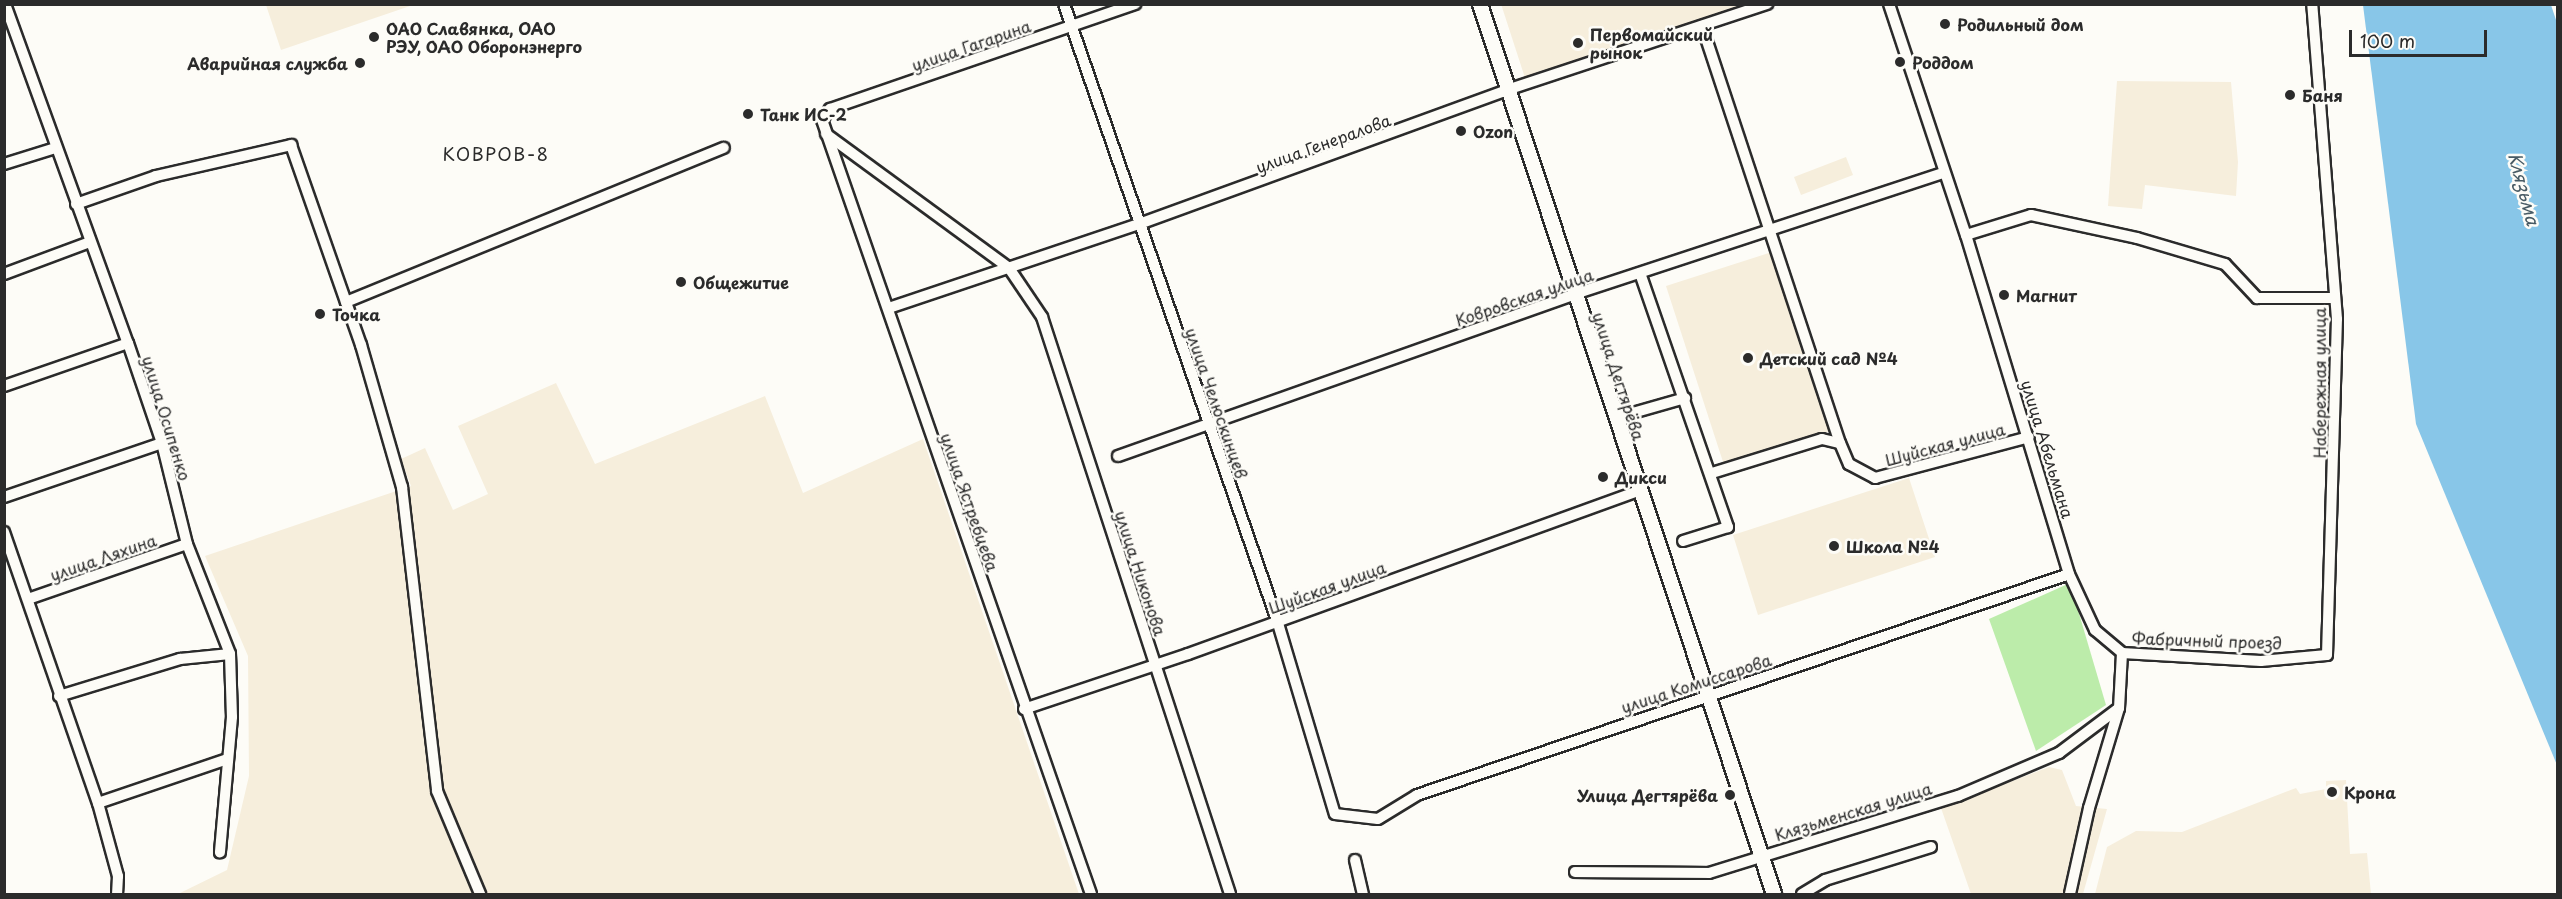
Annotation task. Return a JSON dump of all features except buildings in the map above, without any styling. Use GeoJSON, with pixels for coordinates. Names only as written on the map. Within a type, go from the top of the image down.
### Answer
{"type":"FeatureCollection","features":[{"type":"Feature","properties":{"kind":"main road","name":"улица Дегтярёва"},"geometry":{"type":"LineString","coordinates":[[1480,4],[1510,89],[1639,491],[1774,894]]}},
{"type":"Feature","properties":{"kind":"street","name":"улица Осипенко"},"geometry":{"type":"LineString","coordinates":[[5,4],[75,204],[128,343],[162,443],[187,544],[230,654],[232,717],[220,852]]}},
{"type":"Feature","properties":{"kind":"street","name":"улица Челюскинцев"},"geometry":{"type":"LineString","coordinates":[[1064,4],[1277,620],[1335,814]]}},
{"type":"Feature","properties":{"kind":"street","name":"улица Гагарина"},"geometry":{"type":"LineString","coordinates":[[822,120],[830,109],[1135,4]]}},
{"type":"Feature","properties":{"kind":"street","name":"улица Генералова"},"geometry":{"type":"LineString","coordinates":[[889,308],[1139,224],[1510,89],[1767,4]]}},
{"type":"Feature","properties":{"kind":"street","name":"улица Абельмана"},"geometry":{"type":"LineString","coordinates":[[1889,4],[1943,173],[1966,235],[2069,574],[2094,630],[2122,653]]}},
{"type":"Feature","properties":{"kind":"street","name":"Набережная улица"},"geometry":{"type":"LineString","coordinates":[[2312,4],[2337,319],[2327,655]]}},
{"type":"Feature","properties":{"kind":"street","name":"Шуйская улица"},"geometry":{"type":"LineString","coordinates":[[1702,26],[1840,443],[1849,464],[1875,478],[2029,437]]}},
{"type":"Feature","properties":{"kind":"street","name":"улица Ястребцева"},"geometry":{"type":"LineString","coordinates":[[822,120],[889,308],[1024,709],[1091,894]]}},
{"type":"Feature","properties":{"kind":"street","name":"улица Никонова"},"geometry":{"type":"LineString","coordinates":[[826,134],[1009,268],[1042,317],[1230,894]]}},
{"type":"Feature","properties":{"kind":"street"},"geometry":{"type":"LineString","coordinates":[[75,204],[156,176],[291,144],[346,302],[402,487],[437,791],[480,894]]}},
{"type":"Feature","properties":{"kind":"street"},"geometry":{"type":"LineString","coordinates":[[4,164],[55,148]]}},
{"type":"Feature","properties":{"kind":"street"},"geometry":{"type":"LineString","coordinates":[[346,302],[724,148]]}},
{"type":"Feature","properties":{"kind":"street","name":"Ковровская улица"},"geometry":{"type":"LineString","coordinates":[[1118,456],[1575,294],[1943,173]]}},
{"type":"Feature","properties":{"kind":"street"},"geometry":{"type":"LineString","coordinates":[[1966,235],[2031,215],[2137,238],[2225,264],[2257,298],[2334,298]]}},
{"type":"Feature","properties":{"kind":"street"},"geometry":{"type":"LineString","coordinates":[[4,274],[90,242]]}},
{"type":"Feature","properties":{"kind":"street"},"geometry":{"type":"LineString","coordinates":[[1640,273],[1712,473],[1728,527],[1683,542]]}},
{"type":"Feature","properties":{"kind":"street"},"geometry":{"type":"LineString","coordinates":[[4,386],[128,343]]}},
{"type":"Feature","properties":{"kind":"street"},"geometry":{"type":"LineString","coordinates":[[1615,417],[1685,398]]}},
{"type":"Feature","properties":{"kind":"street"},"geometry":{"type":"LineString","coordinates":[[1712,473],[1822,439],[1840,443]]}},
{"type":"Feature","properties":{"kind":"street"},"geometry":{"type":"LineString","coordinates":[[4,497],[162,443]]}},
{"type":"Feature","properties":{"kind":"street","name":"Шуйская улица"},"geometry":{"type":"LineString","coordinates":[[1024,709],[1156,665],[1639,491]]}},
{"type":"Feature","properties":{"kind":"street"},"geometry":{"type":"LineString","coordinates":[[4,532],[113,850],[117,894]]}},
{"type":"Feature","properties":{"kind":"street","name":"улица Ляхина"},"geometry":{"type":"LineString","coordinates":[[28,600],[187,544]]}},
{"type":"Feature","properties":{"kind":"street","name":"улица Комиссарова"},"geometry":{"type":"LineString","coordinates":[[1335,814],[1378,819],[1417,795],[1707,694],[2069,574]]}},
{"type":"Feature","properties":{"kind":"street"},"geometry":{"type":"LineString","coordinates":[[2070,894],[2089,808],[2119,708],[2122,653]]}},
{"type":"Feature","properties":{"kind":"street","name":"Фабричный проезд"},"geometry":{"type":"LineString","coordinates":[[2122,653],[2261,661],[2327,655]]}},
{"type":"Feature","properties":{"kind":"street"},"geometry":{"type":"LineString","coordinates":[[59,696],[180,659],[230,654]]}},
{"type":"Feature","properties":{"kind":"street","name":"Клязьменская улица"},"geometry":{"type":"LineString","coordinates":[[1575,872],[1709,873],[1760,855],[1958,796],[2059,753],[2119,708]]}},
{"type":"Feature","properties":{"kind":"street"},"geometry":{"type":"LineString","coordinates":[[98,802],[227,759]]}},
{"type":"Feature","properties":{"kind":"street"},"geometry":{"type":"LineString","coordinates":[[1802,894],[1825,880],[1931,847]]}},
{"type":"Feature","properties":{"kind":"street"},"geometry":{"type":"LineString","coordinates":[[1355,860],[1363,894]]}},
{"type":"Feature","properties":{"kind":"shaded area"},"geometry":{"type":"Polygon","coordinates":[[[266,4],[413,5],[281,50],[266,4]]]}},
{"type":"Feature","properties":{"kind":"shaded area","name":"Первомайский рынок"},"geometry":{"type":"Polygon","coordinates":[[[1501,4],[1759,5],[1526,81],[1501,4]]]}},
{"type":"Feature","properties":{"kind":"shaded area"},"geometry":{"type":"Polygon","coordinates":[[[2117,81],[2231,82],[2238,162],[2236,196],[2145,185],[2142,209],[2108,206],[2117,81]]]}},
{"type":"Feature","properties":{"kind":"shaded area"},"geometry":{"type":"Polygon","coordinates":[[[1846,157],[1853,175],[1801,195],[1794,177],[1846,157]]]}},
{"type":"Feature","properties":{"kind":"shaded area","name":"Детский сад №4"},"geometry":{"type":"Polygon","coordinates":[[[1772,252],[1830,431],[1724,465],[1666,286],[1772,252]]]}},
{"type":"Feature","properties":{"kind":"shaded area"},"geometry":{"type":"Polygon","coordinates":[[[556,383],[595,464],[765,396],[803,493],[923,439],[1079,894],[178,894],[227,870],[249,776],[248,656],[205,556],[411,486],[401,459],[425,448],[453,510],[488,494],[458,426],[556,383]]]}},
{"type":"Feature","properties":{"kind":"shaded area","name":"Школа №4"},"geometry":{"type":"Polygon","coordinates":[[[1909,478],[1935,557],[1758,615],[1733,535],[1909,478]]]}},
{"type":"Feature","properties":{"kind":"shaded area"},"geometry":{"type":"Polygon","coordinates":[[[2049,767],[2062,770],[2076,806],[2107,809],[2083,894],[1971,894],[1941,808],[2049,767]]]}},
{"type":"Feature","properties":{"kind":"shaded area"},"geometry":{"type":"Polygon","coordinates":[[[2346,780],[2350,854],[2367,853],[2371,894],[2095,894],[2107,847],[2136,831],[2182,832],[2296,788],[2300,794],[2326,789],[2326,781],[2346,780]]]}},
{"type":"Feature","properties":{"kind":"green space"},"geometry":{"type":"Polygon","coordinates":[[[2070,583],[2106,705],[2036,751],[1989,619],[2070,583]]]}},
{"type":"Feature","properties":{"kind":"water","name":"Клязьма"},"geometry":{"type":"Polygon","coordinates":[[[2363,5],[2551,5],[2557,23],[2557,765],[2416,424],[2363,5]]]}},
{"type":"Feature","properties":{"kind":"place","name":"Родильный дом"},"geometry":{"type":"Point","coordinates":[1945,24]}},
{"type":"Feature","properties":{"kind":"place","name":"ОАО Славянка, ОАО РЭУ, ОАО Оборонэнерго"},"geometry":{"type":"Point","coordinates":[374,37]}},
{"type":"Feature","properties":{"kind":"place","name":"Первомайский рынок"},"geometry":{"type":"Point","coordinates":[1578,43]}},
{"type":"Feature","properties":{"kind":"place","name":"Роддом"},"geometry":{"type":"Point","coordinates":[1900,62]}},
{"type":"Feature","properties":{"kind":"place","name":"Аварийная служба"},"geometry":{"type":"Point","coordinates":[360,63]}},
{"type":"Feature","properties":{"kind":"place","name":"Баня"},"geometry":{"type":"Point","coordinates":[2290,95]}},
{"type":"Feature","properties":{"kind":"place","name":"Танк ИС-2"},"geometry":{"type":"Point","coordinates":[748,114]}},
{"type":"Feature","properties":{"kind":"place","name":"Ozon"},"geometry":{"type":"Point","coordinates":[1461,131]}},
{"type":"Feature","properties":{"kind":"place","name":"Общежитие"},"geometry":{"type":"Point","coordinates":[681,282]}},
{"type":"Feature","properties":{"kind":"place","name":"Магнит"},"geometry":{"type":"Point","coordinates":[2004,295]}},
{"type":"Feature","properties":{"kind":"place","name":"Точка"},"geometry":{"type":"Point","coordinates":[320,314]}},
{"type":"Feature","properties":{"kind":"place","name":"Детский сад №4"},"geometry":{"type":"Point","coordinates":[1748,358]}},
{"type":"Feature","properties":{"kind":"place","name":"Дикси"},"geometry":{"type":"Point","coordinates":[1603,477]}},
{"type":"Feature","properties":{"kind":"place","name":"Школа №4"},"geometry":{"type":"Point","coordinates":[1834,546]}},
{"type":"Feature","properties":{"kind":"place","name":"Крона"},"geometry":{"type":"Point","coordinates":[2332,792]}},
{"type":"Feature","properties":{"kind":"place","name":"Улица Дегтярёва"},"geometry":{"type":"Point","coordinates":[1730,795]}},
{"type":"Feature","properties":{"kind":"district","name":"КОВРОВ-8"},"geometry":{"type":"Point","coordinates":[496,154]}}]}
